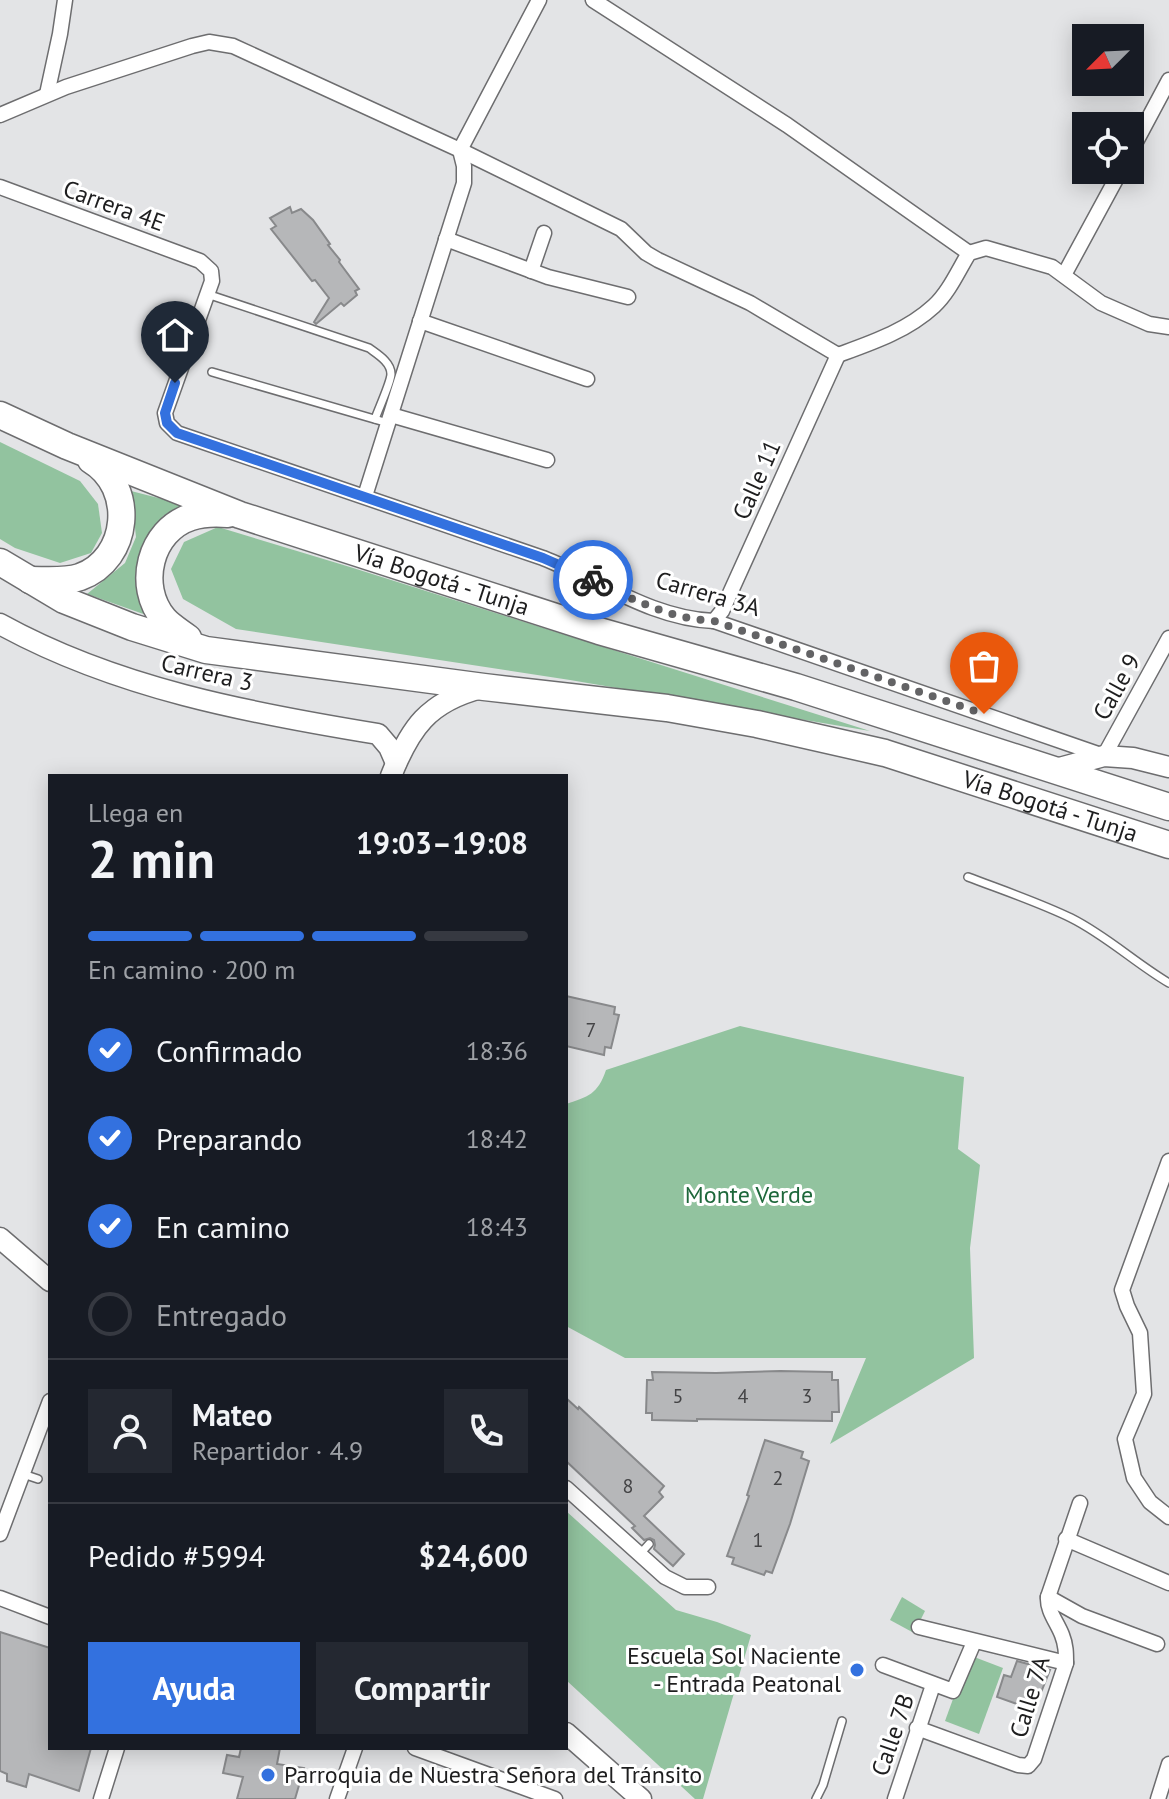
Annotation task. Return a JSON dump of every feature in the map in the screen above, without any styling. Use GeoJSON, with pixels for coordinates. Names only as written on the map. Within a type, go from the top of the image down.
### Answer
{"type":"FeatureCollection","features":[{"type":"Feature","properties":{"kind":"highway","name":"Vía Bogotá - Tunja"},"geometry":{"type":"LineString","coordinates":[[0,415],[67,446],[240,515],[599,631],[796,687],[1169,807]]}},
{"type":"Feature","properties":{"kind":"highway"},"geometry":{"type":"LineString","coordinates":[[30,580],[59,581],[81,577],[100,565],[115,547],[122,526],[121,503],[113,482],[99,465],[67,446]]}},
{"type":"Feature","properties":{"kind":"highway"},"geometry":{"type":"LineString","coordinates":[[206,650],[164,619],[151,598],[148,573],[154,549],[169,530],[190,517],[215,513],[240,515]]}},
{"type":"Feature","properties":{"kind":"highway","name":"Vía Bogotá - Tunja"},"geometry":{"type":"LineString","coordinates":[[0,562],[64,600],[132,627],[206,650],[667,708],[757,724],[885,753],[1169,845]]}},
{"type":"Feature","properties":{"kind":"street"},"geometry":{"type":"LineString","coordinates":[[47,94],[65,0]]}},
{"type":"Feature","properties":{"kind":"street"},"geometry":{"type":"LineString","coordinates":[[365,496],[384,419],[420,321],[464,183],[460,150],[539,0]]}},
{"type":"Feature","properties":{"kind":"street"},"geometry":{"type":"LineString","coordinates":[[593,0],[787,125],[969,253]]}},
{"type":"Feature","properties":{"kind":"street"},"geometry":{"type":"LineString","coordinates":[[0,115],[47,94],[192,46],[209,42],[233,46],[460,150],[621,229],[658,260],[750,303],[838,355],[912,323],[935,305],[949,288],[969,253],[986,248],[1052,267],[1101,303],[1149,324],[1169,327]]}},
{"type":"Feature","properties":{"kind":"street"},"geometry":{"type":"LineString","coordinates":[[1144,127],[1169,80]]}},
{"type":"Feature","properties":{"kind":"street"},"geometry":{"type":"LineString","coordinates":[[1064,275],[1113,184]]}},
{"type":"Feature","properties":{"kind":"street","name":"Carrera 4E"},"geometry":{"type":"LineString","coordinates":[[0,187],[200,261],[211,271],[212,281],[207,294]]}},
{"type":"Feature","properties":{"kind":"street"},"geometry":{"type":"LineString","coordinates":[[531,271],[544,233]]}},
{"type":"Feature","properties":{"kind":"street"},"geometry":{"type":"LineString","coordinates":[[446,239],[548,277],[628,297]]}},
{"type":"Feature","properties":{"kind":"street","name":"Carrera 3A"},"geometry":{"type":"LineString","coordinates":[[207,294],[165,413],[167,423],[177,433],[557,564],[670,614],[692,620],[714,621],[1104,756],[1133,758],[1169,767]]}},
{"type":"Feature","properties":{"kind":"street"},"geometry":{"type":"LineString","coordinates":[[420,321],[587,379]]}},
{"type":"Feature","properties":{"kind":"street","name":"Calle 11"},"geometry":{"type":"LineString","coordinates":[[714,621],[722,611],[838,355]]}},
{"type":"Feature","properties":{"kind":"street"},"geometry":{"type":"LineString","coordinates":[[384,419],[547,460]]}},
{"type":"Feature","properties":{"kind":"street","name":"Carrera 3"},"geometry":{"type":"LineString","coordinates":[[0,624],[75,660],[160,690],[378,734],[389,747],[394,769]]}},
{"type":"Feature","properties":{"kind":"street","name":"Calle 9"},"geometry":{"type":"LineString","coordinates":[[1104,756],[1169,638]]}},
{"type":"Feature","properties":{"kind":"street"},"geometry":{"type":"LineString","coordinates":[[394,769],[406,740],[421,721],[440,705],[484,687]]}},
{"type":"Feature","properties":{"kind":"street","name":"Carrera 3A"},"geometry":{"type":"LineString","coordinates":[[1052,770],[1104,756]]}},
{"type":"Feature","properties":{"kind":"street"},"geometry":{"type":"LineString","coordinates":[[1169,1163],[1122,1290],[1140,1333],[1144,1394],[1125,1439],[1134,1478],[1150,1502],[1169,1517]]}},
{"type":"Feature","properties":{"kind":"street"},"geometry":{"type":"LineString","coordinates":[[0,1238],[48,1279]]}},
{"type":"Feature","properties":{"kind":"street"},"geometry":{"type":"LineString","coordinates":[[2,1524],[48,1410]]}},
{"type":"Feature","properties":{"kind":"street"},"geometry":{"type":"LineString","coordinates":[[568,1490],[645,1549],[665,1577],[685,1587],[708,1587]]}},
{"type":"Feature","properties":{"kind":"street"},"geometry":{"type":"LineString","coordinates":[[1080,1503],[1048,1597],[1082,1616],[1157,1644]]}},
{"type":"Feature","properties":{"kind":"street"},"geometry":{"type":"LineString","coordinates":[[1066,1539],[1169,1583]]}},
{"type":"Feature","properties":{"kind":"street","name":"Calle 7A"},"geometry":{"type":"LineString","coordinates":[[917,1728],[1028,1766],[1034,1759],[1066,1663],[1064,1638],[1048,1605],[1048,1597]]}},
{"type":"Feature","properties":{"kind":"street"},"geometry":{"type":"LineString","coordinates":[[0,1598],[48,1616]]}},
{"type":"Feature","properties":{"kind":"street"},"geometry":{"type":"LineString","coordinates":[[919,1627],[1066,1663]]}},
{"type":"Feature","properties":{"kind":"street"},"geometry":{"type":"LineString","coordinates":[[883,1665],[953,1691],[974,1642]]}},
{"type":"Feature","properties":{"kind":"street","name":"Calle 7B"},"geometry":{"type":"LineString","coordinates":[[895,1799],[933,1685]]}},
{"type":"Feature","properties":{"kind":"street"},"geometry":{"type":"LineString","coordinates":[[568,1735],[628,1795]]}},
{"type":"Feature","properties":{"kind":"street"},"geometry":{"type":"LineString","coordinates":[[101,1799],[116,1750]]}},
{"type":"Feature","properties":{"kind":"street"},"geometry":{"type":"LineString","coordinates":[[337,1799],[354,1750]]}},
{"type":"Feature","properties":{"kind":"street"},"geometry":{"type":"LineString","coordinates":[[420,1750],[555,1799]]}},
{"type":"Feature","properties":{"kind":"street"},"geometry":{"type":"LineString","coordinates":[[1158,1799],[1169,1764]]}},
{"type":"Feature","properties":{"kind":"lane"},"geometry":{"type":"LineString","coordinates":[[207,294],[369,348],[382,357],[391,374],[384,419],[212,372]]}},
{"type":"Feature","properties":{"kind":"lane"},"geometry":{"type":"LineString","coordinates":[[968,877],[1071,918],[1111,941],[1169,983]]}},
{"type":"Feature","properties":{"kind":"lane"},"geometry":{"type":"LineString","coordinates":[[23,1474],[38,1479]]}},
{"type":"Feature","properties":{"kind":"lane"},"geometry":{"type":"LineString","coordinates":[[816,1799],[842,1721]]}},
{"type":"Feature","properties":{"kind":"green space"},"geometry":{"type":"Polygon","coordinates":[[[0,442],[80,481],[98,504],[102,533],[91,553],[60,563],[15,548],[0,539],[0,442]]]}},
{"type":"Feature","properties":{"kind":"green space"},"geometry":{"type":"Polygon","coordinates":[[[131,491],[186,505],[163,516],[142,556],[136,588],[149,616],[87,594],[125,563],[136,537],[131,491]]]}},
{"type":"Feature","properties":{"kind":"green space"},"geometry":{"type":"Polygon","coordinates":[[[218,527],[870,731],[570,680],[236,629],[183,599],[171,569],[184,542],[218,527]]]}},
{"type":"Feature","properties":{"kind":"green space","name":"Monte Verde"},"geometry":{"type":"Polygon","coordinates":[[[740,1026],[964,1077],[958,1149],[980,1165],[970,1248],[974,1358],[830,1444],[866,1358],[625,1358],[568,1327],[568,1103],[591,1093],[606,1070],[740,1026]]]}},
{"type":"Feature","properties":{"kind":"green space"},"geometry":{"type":"Polygon","coordinates":[[[568,1513],[676,1610],[751,1635],[703,1799],[695,1799],[568,1682],[568,1513]]]}},
{"type":"Feature","properties":{"kind":"green space"},"geometry":{"type":"Polygon","coordinates":[[[902,1597],[925,1611],[914,1633],[890,1620],[902,1597]]]}},
{"type":"Feature","properties":{"kind":"green space"},"geometry":{"type":"Polygon","coordinates":[[[969,1655],[1003,1668],[979,1734],[945,1721],[969,1655]]]}},
{"type":"Feature","properties":{"kind":"building"},"geometry":{"type":"Polygon","coordinates":[[[290,207],[292,213],[301,209],[313,220],[359,289],[355,291],[357,295],[344,306],[341,303],[316,324],[314,322],[329,298],[271,229],[276,226],[270,218],[290,207]]]}},
{"type":"Feature","properties":{"kind":"building"},"geometry":{"type":"Polygon","coordinates":[[[568,996],[615,1007],[614,1014],[619,1015],[611,1048],[605,1047],[604,1055],[568,1046],[568,996]]]}},
{"type":"Feature","properties":{"kind":"building"},"geometry":{"type":"Polygon","coordinates":[[[652,1372],[832,1372],[832,1380],[838,1380],[839,1412],[832,1412],[832,1421],[652,1420],[652,1413],[646,1413],[647,1380],[653,1380],[652,1372]]]}},
{"type":"Feature","properties":{"kind":"building"},"geometry":{"type":"Polygon","coordinates":[[[568,1400],[664,1486],[659,1492],[663,1497],[644,1516],[684,1554],[673,1566],[654,1549],[654,1540],[644,1540],[632,1528],[635,1526],[568,1463],[568,1400]]]}},
{"type":"Feature","properties":{"kind":"building"},"geometry":{"type":"Polygon","coordinates":[[[765,1440],[803,1452],[801,1458],[809,1461],[772,1573],[766,1571],[764,1575],[732,1564],[734,1558],[727,1556],[765,1440]]]}},
{"type":"Feature","properties":{"kind":"building"},"geometry":{"type":"Polygon","coordinates":[[[0,1632],[48,1647],[48,1750],[90,1750],[79,1791],[29,1774],[26,1787],[7,1781],[7,1774],[0,1771],[0,1632]]]}},
{"type":"Feature","properties":{"kind":"building"},"geometry":{"type":"Polygon","coordinates":[[[1017,1661],[1050,1670],[1034,1710],[997,1697],[1004,1675],[1011,1677],[1017,1661]]]}},
{"type":"Feature","properties":{"kind":"building","name":"Parroquia de Nuestra Señora del Tránsito"},"geometry":{"type":"Polygon","coordinates":[[[241,1750],[280,1750],[277,1764],[304,1768],[295,1799],[237,1799],[243,1777],[223,1773],[227,1755],[239,1757],[241,1750]]]}},
{"type":"Feature","properties":{"kind":"way so far"},"geometry":{"type":"LineString","coordinates":[[593,580],[670,614],[692,620],[714,621],[984,714]]}},
{"type":"Feature","properties":{"kind":"place","name":"Escuela Sol Naciente - Entrada Peatonal"},"geometry":{"type":"Point","coordinates":[857,1670]}},
{"type":"Feature","properties":{"kind":"place","name":"Parroquia de Nuestra Señora del Tránsito"},"geometry":{"type":"Point","coordinates":[268,1775]}},
{"type":"Feature","properties":{"kind":"route"},"geometry":{"type":"LineString","coordinates":[[175,383],[165,413],[167,423],[177,433],[543,558],[593,580]]}}]}
